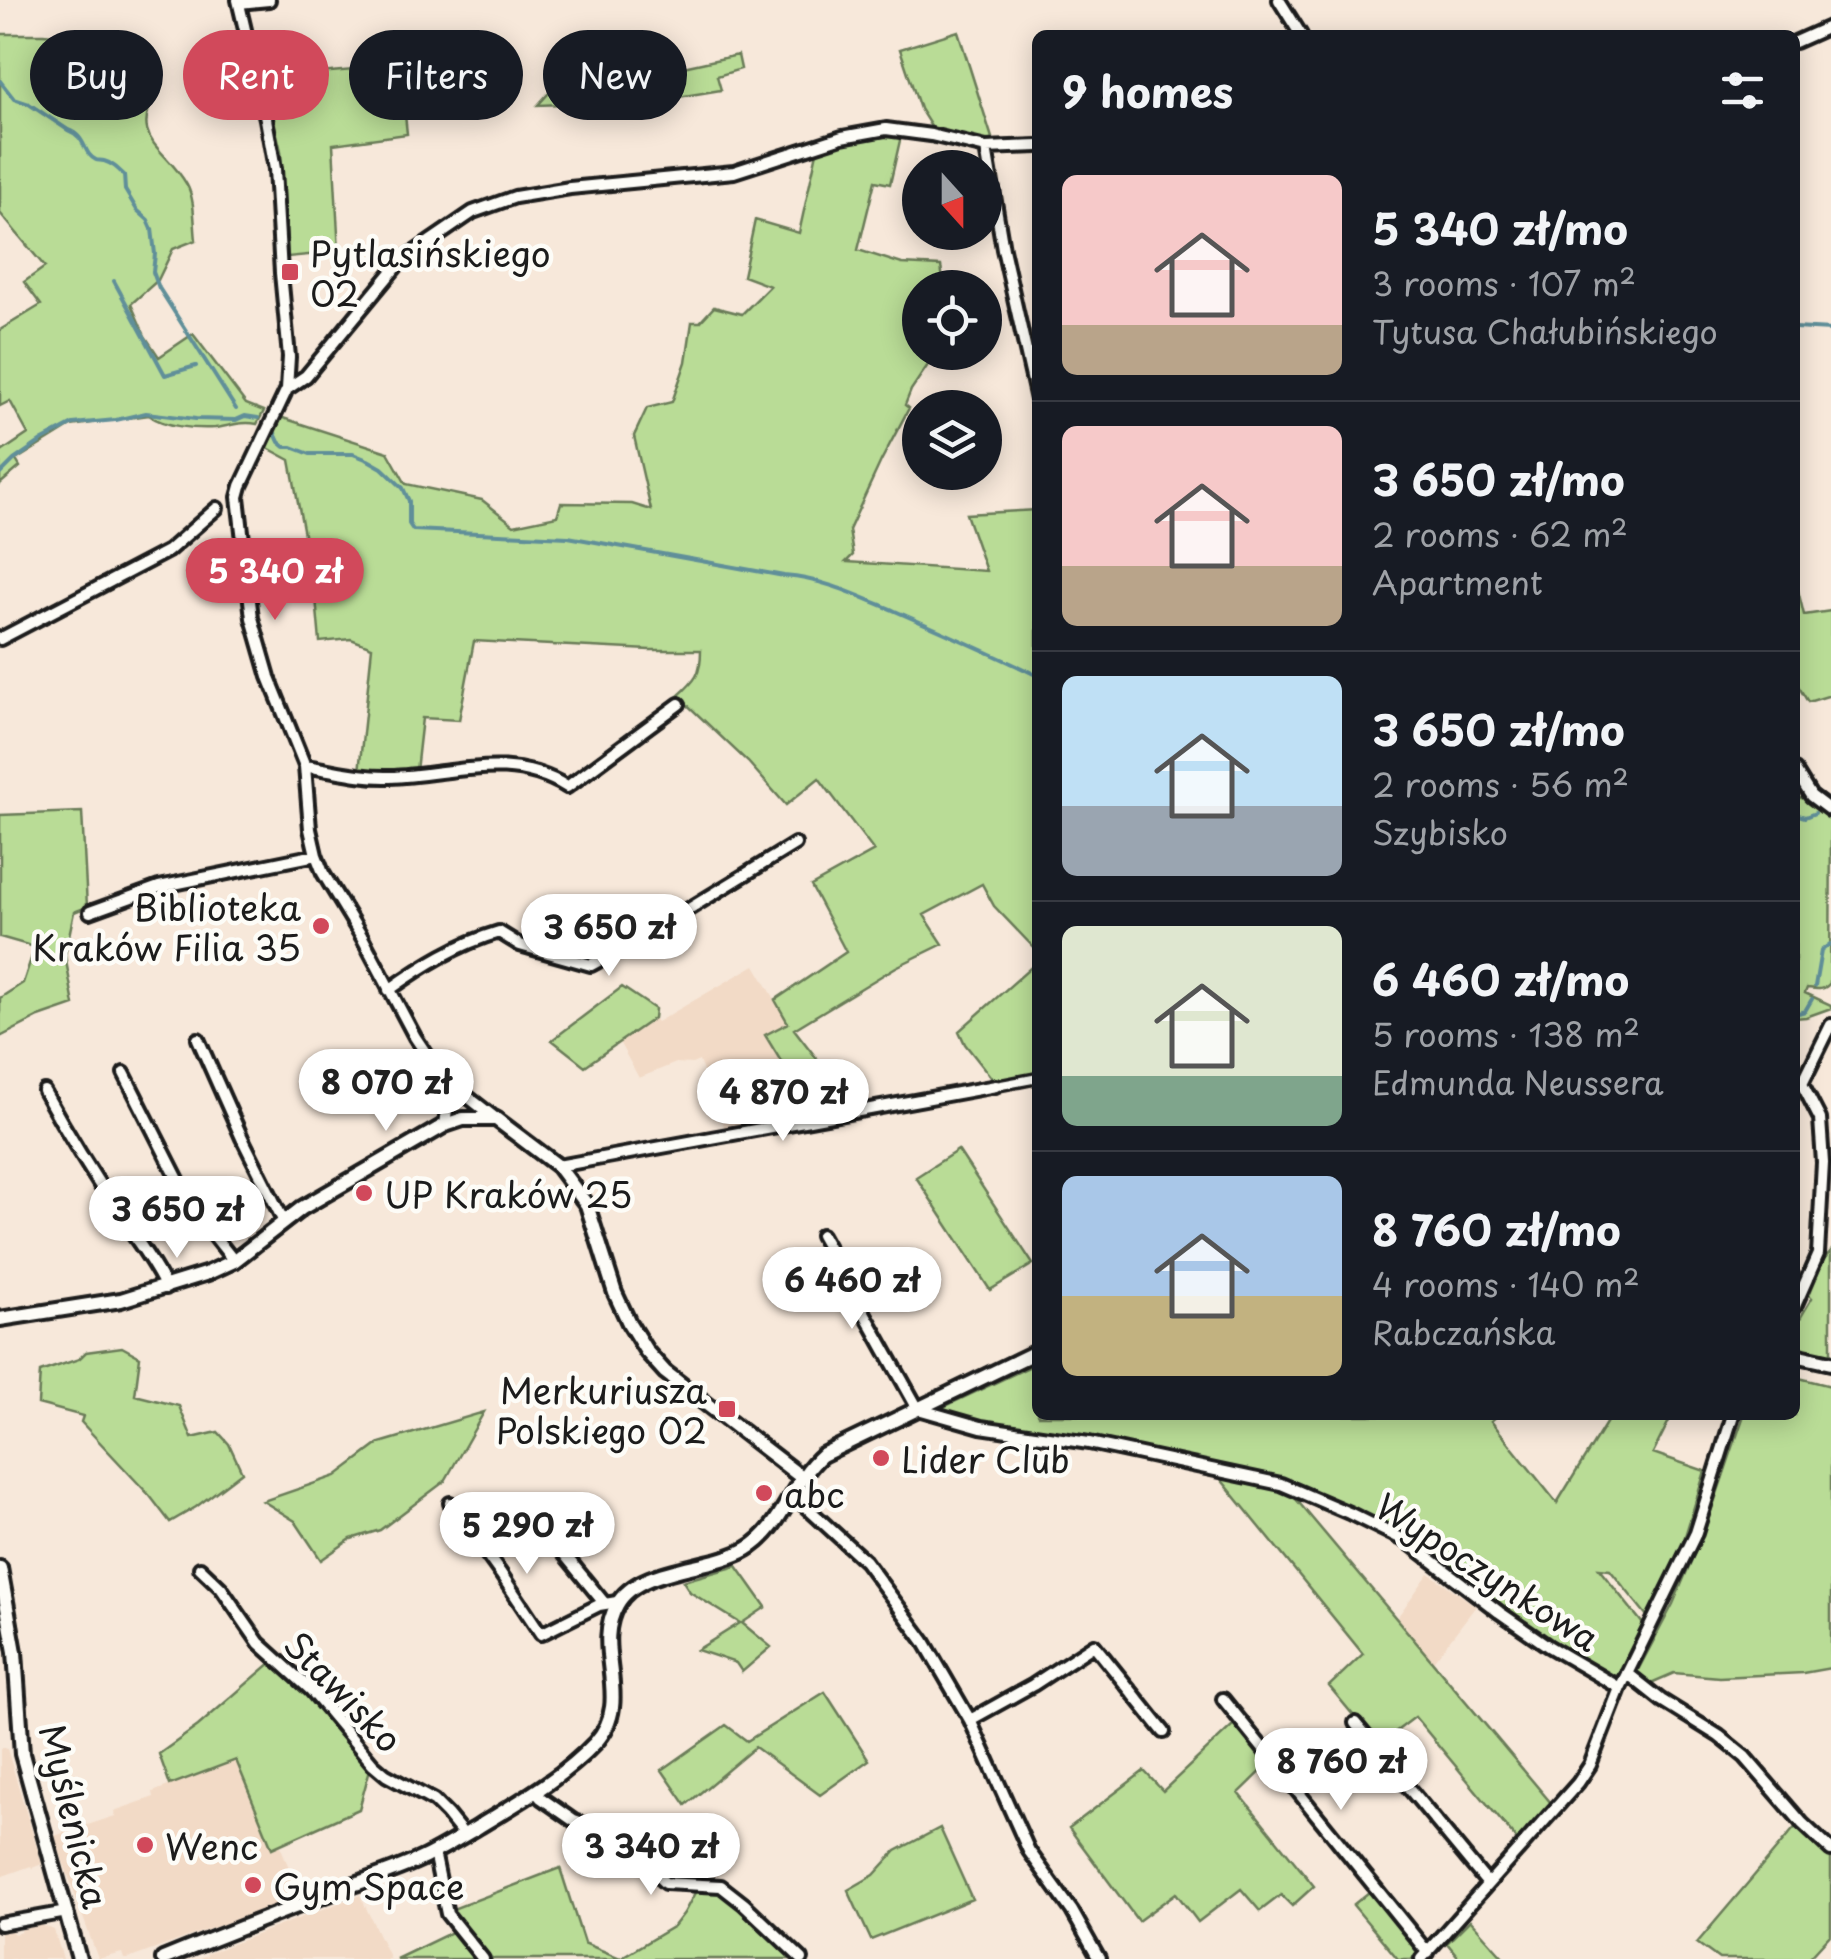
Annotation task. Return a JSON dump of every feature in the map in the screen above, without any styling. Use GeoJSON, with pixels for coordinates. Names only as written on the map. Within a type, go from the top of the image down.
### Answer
{"type":"FeatureCollection","features":[{"type":"Feature","properties":{"kind":"street"},"geometry":{"type":"LineString","coordinates":[[269,0],[238,2],[275,169],[289,357],[287,389],[238,497],[252,618],[269,678],[305,766],[316,855],[440,1076],[448,1095],[445,1125]]}},
{"type":"Feature","properties":{"kind":"street"},"geometry":{"type":"LineString","coordinates":[[1279,0],[1298,30]]}},
{"type":"Feature","properties":{"kind":"street"},"geometry":{"type":"LineString","coordinates":[[1800,40],[1831,26]]}},
{"type":"Feature","properties":{"kind":"street"},"geometry":{"type":"LineString","coordinates":[[287,389],[306,376],[400,262],[473,212],[515,198],[570,188],[734,172],[842,137],[886,129],[986,148],[1032,146]]}},
{"type":"Feature","properties":{"kind":"street"},"geometry":{"type":"LineString","coordinates":[[986,148],[1032,377]]}},
{"type":"Feature","properties":{"kind":"street"},"geometry":{"type":"LineString","coordinates":[[0,638],[168,550],[217,508]]}},
{"type":"Feature","properties":{"kind":"street"},"geometry":{"type":"LineString","coordinates":[[305,766],[362,777],[494,766],[546,775],[567,787],[679,704]]}},
{"type":"Feature","properties":{"kind":"street"},"geometry":{"type":"LineString","coordinates":[[1800,778],[1811,796],[1831,811]]}},
{"type":"Feature","properties":{"kind":"street"},"geometry":{"type":"LineString","coordinates":[[390,990],[440,957],[474,939],[499,932],[520,945],[591,964],[648,934],[795,844]]}},
{"type":"Feature","properties":{"kind":"street"},"geometry":{"type":"LineString","coordinates":[[90,912],[159,887],[316,855]]}},
{"type":"Feature","properties":{"kind":"street"},"geometry":{"type":"LineString","coordinates":[[1800,1080],[1831,1025]]}},
{"type":"Feature","properties":{"kind":"street"},"geometry":{"type":"LineString","coordinates":[[198,1039],[284,1222]]}},
{"type":"Feature","properties":{"kind":"street"},"geometry":{"type":"LineString","coordinates":[[124,1074],[192,1208],[234,1260]]}},
{"type":"Feature","properties":{"kind":"street"},"geometry":{"type":"LineString","coordinates":[[440,1076],[558,1166],[587,1205],[615,1293],[647,1352],[671,1377],[801,1477]]}},
{"type":"Feature","properties":{"kind":"street"},"geometry":{"type":"LineString","coordinates":[[558,1166],[1032,1079]]}},
{"type":"Feature","properties":{"kind":"street"},"geometry":{"type":"LineString","coordinates":[[1800,1087],[1820,1119],[1823,1163],[1818,1254],[1800,1295]]}},
{"type":"Feature","properties":{"kind":"street"},"geometry":{"type":"LineString","coordinates":[[44,1090],[166,1288]]}},
{"type":"Feature","properties":{"kind":"street"},"geometry":{"type":"LineString","coordinates":[[0,1319],[121,1300],[166,1288],[234,1260],[302,1208],[445,1125],[463,1119],[496,1119]]}},
{"type":"Feature","properties":{"kind":"street"},"geometry":{"type":"LineString","coordinates":[[820,1235],[918,1408]]}},
{"type":"Feature","properties":{"kind":"street"},"geometry":{"type":"LineString","coordinates":[[450,1503],[541,1634],[599,1605],[611,1604],[654,1577],[748,1548],[767,1532],[801,1477],[822,1455],[1032,1354]]}},
{"type":"Feature","properties":{"kind":"street"},"geometry":{"type":"LineString","coordinates":[[1800,1356],[1831,1363]]}},
{"type":"Feature","properties":{"kind":"street","name":"Wypoczynkowa"},"geometry":{"type":"LineString","coordinates":[[918,1408],[982,1426],[1089,1443],[1281,1484],[1408,1542],[1548,1646],[1620,1688]]}},
{"type":"Feature","properties":{"kind":"street"},"geometry":{"type":"LineString","coordinates":[[1223,1699],[1425,1956],[1585,1775],[1620,1688],[1696,1533],[1731,1420]]}},
{"type":"Feature","properties":{"kind":"street"},"geometry":{"type":"LineString","coordinates":[[792,1494],[865,1561],[925,1642],[970,1720],[1028,1851],[1072,1911],[1099,1959]]}},
{"type":"Feature","properties":{"kind":"street"},"geometry":{"type":"LineString","coordinates":[[163,1959],[434,1852],[569,1768],[599,1739],[611,1713],[614,1688],[609,1660],[611,1604],[538,1522]]}},
{"type":"Feature","properties":{"kind":"street","name":"Myślenicka"},"geometry":{"type":"LineString","coordinates":[[0,1568],[15,1652],[22,1754],[79,1959]]}},
{"type":"Feature","properties":{"kind":"street","name":"Stawisko"},"geometry":{"type":"LineString","coordinates":[[200,1568],[221,1588],[259,1643],[310,1690],[372,1764],[434,1801],[464,1835]]}},
{"type":"Feature","properties":{"kind":"street"},"geometry":{"type":"LineString","coordinates":[[970,1720],[1033,1686],[1094,1645],[1164,1732]]}},
{"type":"Feature","properties":{"kind":"street","name":"Wypoczynkowa"},"geometry":{"type":"LineString","coordinates":[[1627,1674],[1745,1757],[1831,1850]]}},
{"type":"Feature","properties":{"kind":"street"},"geometry":{"type":"LineString","coordinates":[[1355,1723],[1488,1884]]}},
{"type":"Feature","properties":{"kind":"street"},"geometry":{"type":"LineString","coordinates":[[535,1791],[574,1821],[628,1839],[664,1883],[720,1886],[802,1959]]}},
{"type":"Feature","properties":{"kind":"street"},"geometry":{"type":"LineString","coordinates":[[434,1852],[447,1914],[483,1959]]}},
{"type":"Feature","properties":{"kind":"street"},"geometry":{"type":"LineString","coordinates":[[0,1924],[67,1912]]}},
{"type":"Feature","properties":{"kind":"shaded area"},"geometry":{"type":"Polygon","coordinates":[[[755,965],[789,1023],[766,1036],[808,1106],[789,1117],[726,1131],[699,1061],[676,1063],[639,1078],[619,1042],[654,1018],[657,1022],[755,965]]]}},
{"type":"Feature","properties":{"kind":"shaded area"},"geometry":{"type":"Polygon","coordinates":[[[1429,1573],[1476,1606],[1432,1663],[1396,1619],[1429,1573]]]}},
{"type":"Feature","properties":{"kind":"shaded area"},"geometry":{"type":"Polygon","coordinates":[[[0,1749],[7,1749],[42,1864],[0,1877],[0,1749]]]}},
{"type":"Feature","properties":{"kind":"shaded area"},"geometry":{"type":"Polygon","coordinates":[[[236,1759],[272,1848],[280,1845],[300,1896],[128,1959],[122,1953],[98,1959],[54,1836],[115,1816],[114,1811],[154,1797],[153,1792],[236,1759]]]}},
{"type":"Feature","properties":{"kind":"shaded area"},"geometry":{"type":"Polygon","coordinates":[[[360,1895],[390,1959],[199,1959],[206,1954],[360,1895]]]}},
{"type":"Feature","properties":{"kind":"shaded area"},"geometry":{"type":"Polygon","coordinates":[[[41,1925],[54,1930],[63,1959],[0,1959],[0,1933],[11,1930],[14,1934],[41,1925]]]}},
{"type":"Feature","properties":{"kind":"green space"},"geometry":{"type":"Polygon","coordinates":[[[958,31],[992,138],[989,144],[935,133],[920,109],[900,49],[958,31]]]}},
{"type":"Feature","properties":{"kind":"green space"},"geometry":{"type":"Polygon","coordinates":[[[0,34],[30,34],[30,120],[146,120],[153,142],[190,191],[196,240],[173,249],[158,280],[131,304],[159,357],[193,334],[246,404],[264,411],[257,424],[190,427],[149,415],[71,426],[16,460],[20,467],[0,484],[0,453],[28,434],[10,401],[0,406],[0,330],[41,305],[24,282],[45,267],[0,213],[0,34]]]}},
{"type":"Feature","properties":{"kind":"green space"},"geometry":{"type":"Polygon","coordinates":[[[738,55],[741,69],[717,76],[721,90],[687,96],[687,66],[738,55]]]}},
{"type":"Feature","properties":{"kind":"green space"},"geometry":{"type":"Polygon","coordinates":[[[349,70],[349,120],[406,120],[407,134],[333,144],[339,252],[288,257],[281,151],[273,120],[329,120],[329,72],[349,70]]]}},
{"type":"Feature","properties":{"kind":"green space"},"geometry":{"type":"Polygon","coordinates":[[[876,134],[901,136],[890,184],[875,181],[858,250],[902,264],[941,266],[942,270],[902,270],[902,370],[925,370],[911,390],[902,390],[902,421],[849,530],[853,555],[846,562],[986,571],[966,514],[1032,510],[1032,946],[994,906],[982,884],[924,915],[943,944],[896,967],[794,1029],[838,1086],[808,1106],[765,1035],[788,1023],[775,1000],[846,952],[811,886],[874,851],[819,778],[786,805],[748,762],[678,696],[696,676],[701,650],[474,641],[459,720],[422,718],[416,771],[359,772],[372,647],[351,639],[320,642],[316,598],[290,460],[266,447],[280,417],[388,452],[406,484],[482,500],[514,525],[557,516],[561,503],[632,504],[651,510],[634,436],[647,408],[672,402],[686,362],[692,322],[700,322],[714,307],[742,314],[770,286],[743,276],[755,220],[799,233],[817,152],[854,138],[876,134]]]}},
{"type":"Feature","properties":{"kind":"green space"},"geometry":{"type":"Polygon","coordinates":[[[1800,599],[1804,615],[1831,611],[1831,695],[1808,702],[1800,689],[1800,599]]]}},
{"type":"Feature","properties":{"kind":"green space"},"geometry":{"type":"Polygon","coordinates":[[[1800,798],[1807,798],[1831,818],[1830,983],[1822,988],[1807,988],[1805,993],[1831,1008],[1800,1018],[1800,798]]]}},
{"type":"Feature","properties":{"kind":"green space"},"geometry":{"type":"Polygon","coordinates":[[[82,812],[87,907],[74,912],[65,955],[74,1005],[0,1037],[0,998],[23,983],[35,947],[0,937],[0,815],[82,812]]]}},
{"type":"Feature","properties":{"kind":"green space"},"geometry":{"type":"Polygon","coordinates":[[[1032,966],[1032,1075],[994,1081],[959,1031],[1032,966]]]}},
{"type":"Feature","properties":{"kind":"green space"},"geometry":{"type":"Polygon","coordinates":[[[622,987],[655,1009],[654,1018],[585,1066],[552,1040],[622,987]]]}},
{"type":"Feature","properties":{"kind":"green space"},"geometry":{"type":"Polygon","coordinates":[[[958,1150],[1032,1265],[990,1290],[916,1177],[958,1150]]]}},
{"type":"Feature","properties":{"kind":"green space"},"geometry":{"type":"Polygon","coordinates":[[[1831,1251],[1831,1357],[1800,1349],[1800,1319],[1812,1298],[1809,1295],[1831,1251]]]}},
{"type":"Feature","properties":{"kind":"green space"},"geometry":{"type":"Polygon","coordinates":[[[122,1347],[140,1357],[135,1395],[179,1406],[192,1438],[218,1432],[229,1444],[242,1472],[170,1522],[81,1422],[83,1416],[38,1404],[40,1372],[79,1359],[86,1352],[122,1347]]]}},
{"type":"Feature","properties":{"kind":"green space"},"geometry":{"type":"Polygon","coordinates":[[[1032,1365],[1032,1420],[1492,1420],[1557,1503],[1608,1420],[1670,1420],[1653,1453],[1705,1471],[1682,1546],[1647,1616],[1610,1570],[1599,1569],[1643,1624],[1616,1678],[1510,1617],[1409,1535],[1281,1481],[1211,1463],[978,1422],[943,1414],[939,1409],[1032,1365]]]}},
{"type":"Feature","properties":{"kind":"green space"},"geometry":{"type":"Polygon","coordinates":[[[1800,1378],[1831,1386],[1831,1668],[1719,1677],[1674,1673],[1651,1683],[1637,1672],[1673,1604],[1706,1526],[1742,1420],[1800,1420],[1800,1378]]]}},
{"type":"Feature","properties":{"kind":"green space"},"geometry":{"type":"Polygon","coordinates":[[[484,1412],[445,1481],[380,1530],[351,1539],[321,1560],[295,1521],[263,1501],[336,1476],[380,1443],[484,1412]]]}},
{"type":"Feature","properties":{"kind":"green space"},"geometry":{"type":"Polygon","coordinates":[[[1223,1475],[1290,1492],[1551,1803],[1517,1840],[1415,1717],[1378,1745],[1329,1686],[1363,1654],[1220,1478],[1223,1475]]]}},
{"type":"Feature","properties":{"kind":"green space"},"geometry":{"type":"Polygon","coordinates":[[[737,1566],[766,1607],[742,1623],[771,1647],[742,1672],[736,1663],[697,1650],[740,1623],[690,1592],[683,1581],[737,1566]]]}},
{"type":"Feature","properties":{"kind":"green space"},"geometry":{"type":"Polygon","coordinates":[[[273,1661],[312,1698],[370,1769],[359,1809],[272,1848],[236,1760],[170,1785],[159,1754],[273,1661]]]}},
{"type":"Feature","properties":{"kind":"green space"},"geometry":{"type":"Polygon","coordinates":[[[825,1692],[869,1760],[820,1795],[755,1747],[686,1805],[662,1770],[726,1725],[747,1741],[825,1692]]]}},
{"type":"Feature","properties":{"kind":"green space"},"geometry":{"type":"Polygon","coordinates":[[[1236,1722],[1270,1763],[1239,1793],[1314,1886],[1292,1906],[1281,1895],[1260,1911],[1241,1889],[1198,1922],[1176,1893],[1138,1921],[1069,1828],[1144,1771],[1163,1791],[1236,1722]]]}},
{"type":"Feature","properties":{"kind":"green space"},"geometry":{"type":"Polygon","coordinates":[[[1797,1825],[1831,1858],[1831,1934],[1808,1959],[1719,1959],[1697,1943],[1797,1825]]]}},
{"type":"Feature","properties":{"kind":"green space"},"geometry":{"type":"Polygon","coordinates":[[[940,1828],[972,1899],[871,1940],[848,1890],[874,1875],[896,1851],[940,1828]]]}},
{"type":"Feature","properties":{"kind":"green space"},"geometry":{"type":"Polygon","coordinates":[[[560,1868],[584,1943],[620,1958],[674,1926],[698,1887],[727,1894],[795,1959],[487,1959],[450,1910],[560,1868]]]}},
{"type":"Feature","properties":{"kind":"green space"},"geometry":{"type":"Polygon","coordinates":[[[1369,1892],[1420,1954],[1412,1959],[1398,1959],[1353,1905],[1369,1892]]]}},
{"type":"Feature","properties":{"kind":"green space"},"geometry":{"type":"Polygon","coordinates":[[[1470,1920],[1505,1959],[1460,1959],[1447,1943],[1470,1920]]]}},
{"type":"Feature","properties":{"kind":"green space"},"geometry":{"type":"Polygon","coordinates":[[[454,1931],[476,1959],[396,1959],[454,1931]]]}},
{"type":"Feature","properties":{"kind":"waterway"},"geometry":{"type":"LineString","coordinates":[[0,81],[14,99],[29,104],[74,133],[92,157],[110,163],[124,175],[125,190],[152,229],[153,272],[159,288],[236,409]]}},
{"type":"Feature","properties":{"kind":"waterway"},"geometry":{"type":"LineString","coordinates":[[114,281],[165,375],[196,366]]}},
{"type":"Feature","properties":{"kind":"waterway"},"geometry":{"type":"LineString","coordinates":[[1800,328],[1831,330]]}},
{"type":"Feature","properties":{"kind":"waterway"},"geometry":{"type":"LineString","coordinates":[[0,474],[43,440],[73,424],[146,413],[196,419],[258,418]]}},
{"type":"Feature","properties":{"kind":"waterway"},"geometry":{"type":"LineString","coordinates":[[274,431],[285,447],[310,454],[353,454],[382,468],[403,488],[413,530],[568,537],[814,581],[868,600],[1032,673]]}},
{"type":"Feature","properties":{"kind":"waterway"},"geometry":{"type":"LineString","coordinates":[[1800,816],[1815,813]]}},
{"type":"Feature","properties":{"kind":"waterway"},"geometry":{"type":"LineString","coordinates":[[1815,986],[1821,951],[1830,944]]}},
{"type":"Feature","properties":{"kind":"waterway"},"geometry":{"type":"LineString","coordinates":[[1800,1012],[1812,999]]}},
{"type":"Feature","properties":{"kind":"place","name":"Pytlasińskiego 02"},"geometry":{"type":"Point","coordinates":[290,272]}},
{"type":"Feature","properties":{"kind":"place","name":"Biblioteka Kraków Filia 35"},"geometry":{"type":"Point","coordinates":[321,926]}},
{"type":"Feature","properties":{"kind":"place","name":"UP Kraków 25"},"geometry":{"type":"Point","coordinates":[364,1193]}},
{"type":"Feature","properties":{"kind":"place","name":"Merkuriusza Polskiego 02"},"geometry":{"type":"Point","coordinates":[727,1409]}},
{"type":"Feature","properties":{"kind":"place","name":"Lider Club"},"geometry":{"type":"Point","coordinates":[881,1458]}},
{"type":"Feature","properties":{"kind":"place","name":"abc"},"geometry":{"type":"Point","coordinates":[764,1493]}},
{"type":"Feature","properties":{"kind":"place","name":"Wenc"},"geometry":{"type":"Point","coordinates":[145,1845]}},
{"type":"Feature","properties":{"kind":"place","name":"Gym Space"},"geometry":{"type":"Point","coordinates":[253,1885]}}]}
